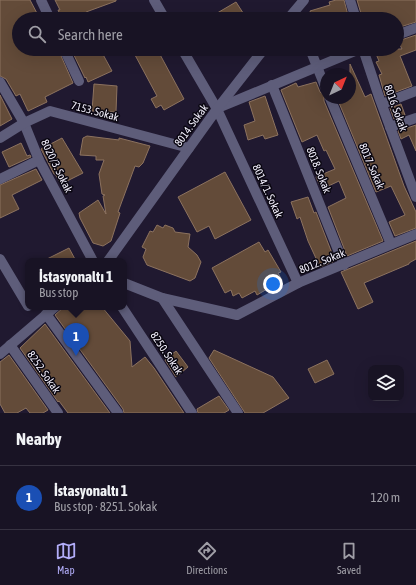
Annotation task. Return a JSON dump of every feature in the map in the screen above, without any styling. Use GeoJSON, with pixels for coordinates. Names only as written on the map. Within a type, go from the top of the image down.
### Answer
{"type":"FeatureCollection","features":[{"type":"Feature","properties":{"kind":"street"},"geometry":{"type":"LineString","coordinates":[[41,0],[47,12]]}},
{"type":"Feature","properties":{"kind":"street"},"geometry":{"type":"LineString","coordinates":[[154,0],[161,12]]}},
{"type":"Feature","properties":{"kind":"street"},"geometry":{"type":"LineString","coordinates":[[298,12],[304,0]]}},
{"type":"Feature","properties":{"kind":"street"},"geometry":{"type":"LineString","coordinates":[[350,0],[354,12]]}},
{"type":"Feature","properties":{"kind":"street"},"geometry":{"type":"LineString","coordinates":[[404,32],[416,28]]}},
{"type":"Feature","properties":{"kind":"street"},"geometry":{"type":"LineString","coordinates":[[67,56],[79,81]]}},
{"type":"Feature","properties":{"kind":"street","name":"8014/1. Sokak"},"geometry":{"type":"LineString","coordinates":[[186,56],[217,109],[298,283]]}},
{"type":"Feature","properties":{"kind":"street"},"geometry":{"type":"LineString","coordinates":[[217,109],[259,56]]}},
{"type":"Feature","properties":{"kind":"street"},"geometry":{"type":"LineString","coordinates":[[313,56],[320,74]]}},
{"type":"Feature","properties":{"kind":"street","name":"8014. Sokak"},"geometry":{"type":"LineString","coordinates":[[110,258],[217,109],[343,56]]}},
{"type":"Feature","properties":{"kind":"street","name":"8016. Sokak"},"geometry":{"type":"LineString","coordinates":[[366,56],[390,127],[416,197]]}},
{"type":"Feature","properties":{"kind":"street","name":"8020/3. Sokak"},"geometry":{"type":"LineString","coordinates":[[0,82],[24,123],[38,160],[90,258]]}},
{"type":"Feature","properties":{"kind":"street","name":"8018. Sokak"},"geometry":{"type":"LineString","coordinates":[[272,85],[344,265]]}},
{"type":"Feature","properties":{"kind":"street"},"geometry":{"type":"LineString","coordinates":[[382,104],[416,91]]}},
{"type":"Feature","properties":{"kind":"street","name":"8017. Sokak"},"geometry":{"type":"LineString","coordinates":[[333,104],[392,244]]}},
{"type":"Feature","properties":{"kind":"street","name":"7153. Sokak"},"geometry":{"type":"LineString","coordinates":[[0,138],[24,123],[50,112],[189,148]]}},
{"type":"Feature","properties":{"kind":"street"},"geometry":{"type":"LineString","coordinates":[[390,127],[416,118]]}},
{"type":"Feature","properties":{"kind":"street"},"geometry":{"type":"LineString","coordinates":[[0,179],[38,160]]}},
{"type":"Feature","properties":{"kind":"street","name":"8012. Sokak"},"geometry":{"type":"LineString","coordinates":[[127,284],[162,298],[237,315],[298,283],[416,234]]}},
{"type":"Feature","properties":{"kind":"street"},"geometry":{"type":"LineString","coordinates":[[0,259],[25,302]]}},
{"type":"Feature","properties":{"kind":"street"},"geometry":{"type":"LineString","coordinates":[[162,298],[238,413]]}},
{"type":"Feature","properties":{"kind":"street"},"geometry":{"type":"LineString","coordinates":[[30,310],[37,322]]}},
{"type":"Feature","properties":{"kind":"street"},"geometry":{"type":"LineString","coordinates":[[0,354],[52,310]]}},
{"type":"Feature","properties":{"kind":"street","name":"8250. Sokak"},"geometry":{"type":"LineString","coordinates":[[124,310],[192,413]]}},
{"type":"Feature","properties":{"kind":"street"},"geometry":{"type":"LineString","coordinates":[[46,314],[118,413]]}},
{"type":"Feature","properties":{"kind":"street","name":"8252. Sokak"},"geometry":{"type":"LineString","coordinates":[[10,345],[58,413]]}},
{"type":"Feature","properties":{"kind":"building"},"geometry":{"type":"Polygon","coordinates":[[[0,0],[30,0],[36,12],[12,12],[12,56],[61,56],[73,83],[45,97],[47,102],[28,111],[20,94],[16,96],[6,79],[0,76],[0,0]]]}},
{"type":"Feature","properties":{"kind":"building"},"geometry":{"type":"Polygon","coordinates":[[[55,0],[116,0],[86,12],[59,12],[58,10],[60,10],[55,0]]]}},
{"type":"Feature","properties":{"kind":"building"},"geometry":{"type":"Polygon","coordinates":[[[344,0],[347,12],[310,12],[330,5],[329,2],[344,0]]]}},
{"type":"Feature","properties":{"kind":"building"},"geometry":{"type":"Polygon","coordinates":[[[357,0],[416,0],[416,22],[404,26],[404,12],[361,12],[357,0]]]}},
{"type":"Feature","properties":{"kind":"building"},"geometry":{"type":"Polygon","coordinates":[[[236,2],[242,12],[219,12],[236,2]]]}},
{"type":"Feature","properties":{"kind":"building"},"geometry":{"type":"Polygon","coordinates":[[[416,35],[416,50],[404,54],[404,39],[416,35]]]}},
{"type":"Feature","properties":{"kind":"building"},"geometry":{"type":"Polygon","coordinates":[[[74,56],[104,56],[112,71],[88,82],[86,77],[85,78],[74,56]]]}},
{"type":"Feature","properties":{"kind":"building"},"geometry":{"type":"Polygon","coordinates":[[[136,56],[161,56],[184,99],[164,110],[161,105],[156,108],[151,99],[157,96],[136,56]]]}},
{"type":"Feature","properties":{"kind":"building"},"geometry":{"type":"Polygon","coordinates":[[[377,56],[400,56],[412,86],[385,96],[379,75],[382,74],[376,62],[379,61],[377,56]]]}},
{"type":"Feature","properties":{"kind":"building"},"geometry":{"type":"Polygon","coordinates":[[[356,77],[365,97],[371,94],[404,186],[416,212],[416,228],[395,236],[389,222],[405,215],[391,186],[376,192],[339,104],[356,104],[356,77]]]}},
{"type":"Feature","properties":{"kind":"building"},"geometry":{"type":"Polygon","coordinates":[[[316,82],[320,92],[320,104],[325,104],[383,241],[347,256],[328,207],[346,198],[339,181],[322,189],[316,177],[335,169],[326,150],[324,151],[317,135],[302,142],[281,90],[296,83],[298,87],[316,82]]]}},
{"type":"Feature","properties":{"kind":"building"},"geometry":{"type":"Polygon","coordinates":[[[94,84],[117,86],[116,112],[92,111],[94,84]]]}},
{"type":"Feature","properties":{"kind":"building"},"geometry":{"type":"Polygon","coordinates":[[[0,95],[12,119],[0,126],[0,95]]]}},
{"type":"Feature","properties":{"kind":"building"},"geometry":{"type":"Polygon","coordinates":[[[265,96],[278,135],[265,139],[263,135],[248,140],[244,125],[255,121],[249,102],[265,96]]]}},
{"type":"Feature","properties":{"kind":"building"},"geometry":{"type":"Polygon","coordinates":[[[401,104],[405,115],[394,119],[390,108],[401,104]]]}},
{"type":"Feature","properties":{"kind":"building"},"geometry":{"type":"Polygon","coordinates":[[[416,125],[416,151],[409,135],[401,139],[398,131],[416,125]]]}},
{"type":"Feature","properties":{"kind":"building"},"geometry":{"type":"Polygon","coordinates":[[[87,136],[119,140],[119,138],[150,146],[143,163],[139,167],[135,166],[118,212],[120,213],[111,241],[103,246],[93,243],[80,218],[79,213],[98,200],[106,214],[103,196],[105,195],[102,194],[99,174],[104,160],[96,160],[96,156],[80,155],[83,138],[87,136]]]}},
{"type":"Feature","properties":{"kind":"building"},"geometry":{"type":"Polygon","coordinates":[[[62,138],[83,173],[61,184],[41,149],[62,138]]]}},
{"type":"Feature","properties":{"kind":"building"},"geometry":{"type":"Polygon","coordinates":[[[21,143],[27,156],[30,155],[31,157],[9,167],[2,152],[21,143]]]}},
{"type":"Feature","properties":{"kind":"building"},"geometry":{"type":"Polygon","coordinates":[[[36,169],[42,180],[12,195],[19,209],[0,218],[0,185],[36,169]]]}},
{"type":"Feature","properties":{"kind":"building"},"geometry":{"type":"Polygon","coordinates":[[[225,172],[251,220],[215,239],[209,226],[197,232],[178,197],[225,172]]]}},
{"type":"Feature","properties":{"kind":"building"},"geometry":{"type":"Polygon","coordinates":[[[308,197],[314,213],[316,212],[335,261],[320,267],[308,241],[300,217],[297,219],[291,202],[308,197]]]}},
{"type":"Feature","properties":{"kind":"building"},"geometry":{"type":"Polygon","coordinates":[[[157,225],[163,228],[165,225],[173,228],[175,232],[190,234],[188,247],[197,255],[201,262],[195,278],[190,281],[147,265],[143,257],[146,249],[142,247],[150,231],[153,232],[157,225]]]}},
{"type":"Feature","properties":{"kind":"building"},"geometry":{"type":"Polygon","coordinates":[[[416,241],[416,259],[409,264],[364,283],[373,302],[358,309],[341,272],[416,241]]]}},
{"type":"Feature","properties":{"kind":"building"},"geometry":{"type":"Polygon","coordinates":[[[259,242],[265,252],[268,250],[281,272],[278,273],[282,280],[257,295],[255,291],[242,298],[239,293],[233,296],[231,290],[225,293],[212,268],[259,242]]]}},
{"type":"Feature","properties":{"kind":"building"},"geometry":{"type":"Polygon","coordinates":[[[69,248],[74,258],[49,258],[69,248]]]}},
{"type":"Feature","properties":{"kind":"building"},"geometry":{"type":"Polygon","coordinates":[[[61,310],[104,310],[130,341],[132,367],[145,357],[184,413],[124,413],[123,409],[55,315],[61,310]]]}},
{"type":"Feature","properties":{"kind":"building"},"geometry":{"type":"Polygon","coordinates":[[[45,324],[110,413],[68,413],[59,401],[58,402],[20,348],[45,324]]]}},
{"type":"Feature","properties":{"kind":"building"},"geometry":{"type":"Polygon","coordinates":[[[214,350],[273,377],[289,398],[263,413],[245,413],[209,358],[214,350]]]}},
{"type":"Feature","properties":{"kind":"building"},"geometry":{"type":"Polygon","coordinates":[[[176,351],[188,367],[176,377],[165,360],[176,351]]]}},
{"type":"Feature","properties":{"kind":"building"},"geometry":{"type":"Polygon","coordinates":[[[9,355],[48,410],[43,413],[30,413],[26,408],[17,413],[5,413],[0,404],[0,362],[9,355]]]}},
{"type":"Feature","properties":{"kind":"building"},"geometry":{"type":"Polygon","coordinates":[[[327,360],[334,374],[315,383],[308,369],[327,360]]]}},
{"type":"Feature","properties":{"kind":"building"},"geometry":{"type":"Polygon","coordinates":[[[219,396],[229,410],[224,413],[198,413],[197,409],[219,396]]]}},
{"type":"Feature","properties":{"kind":"place","name":"İstasyonaltı 1"},"geometry":{"type":"Point","coordinates":[76,356]}}]}
